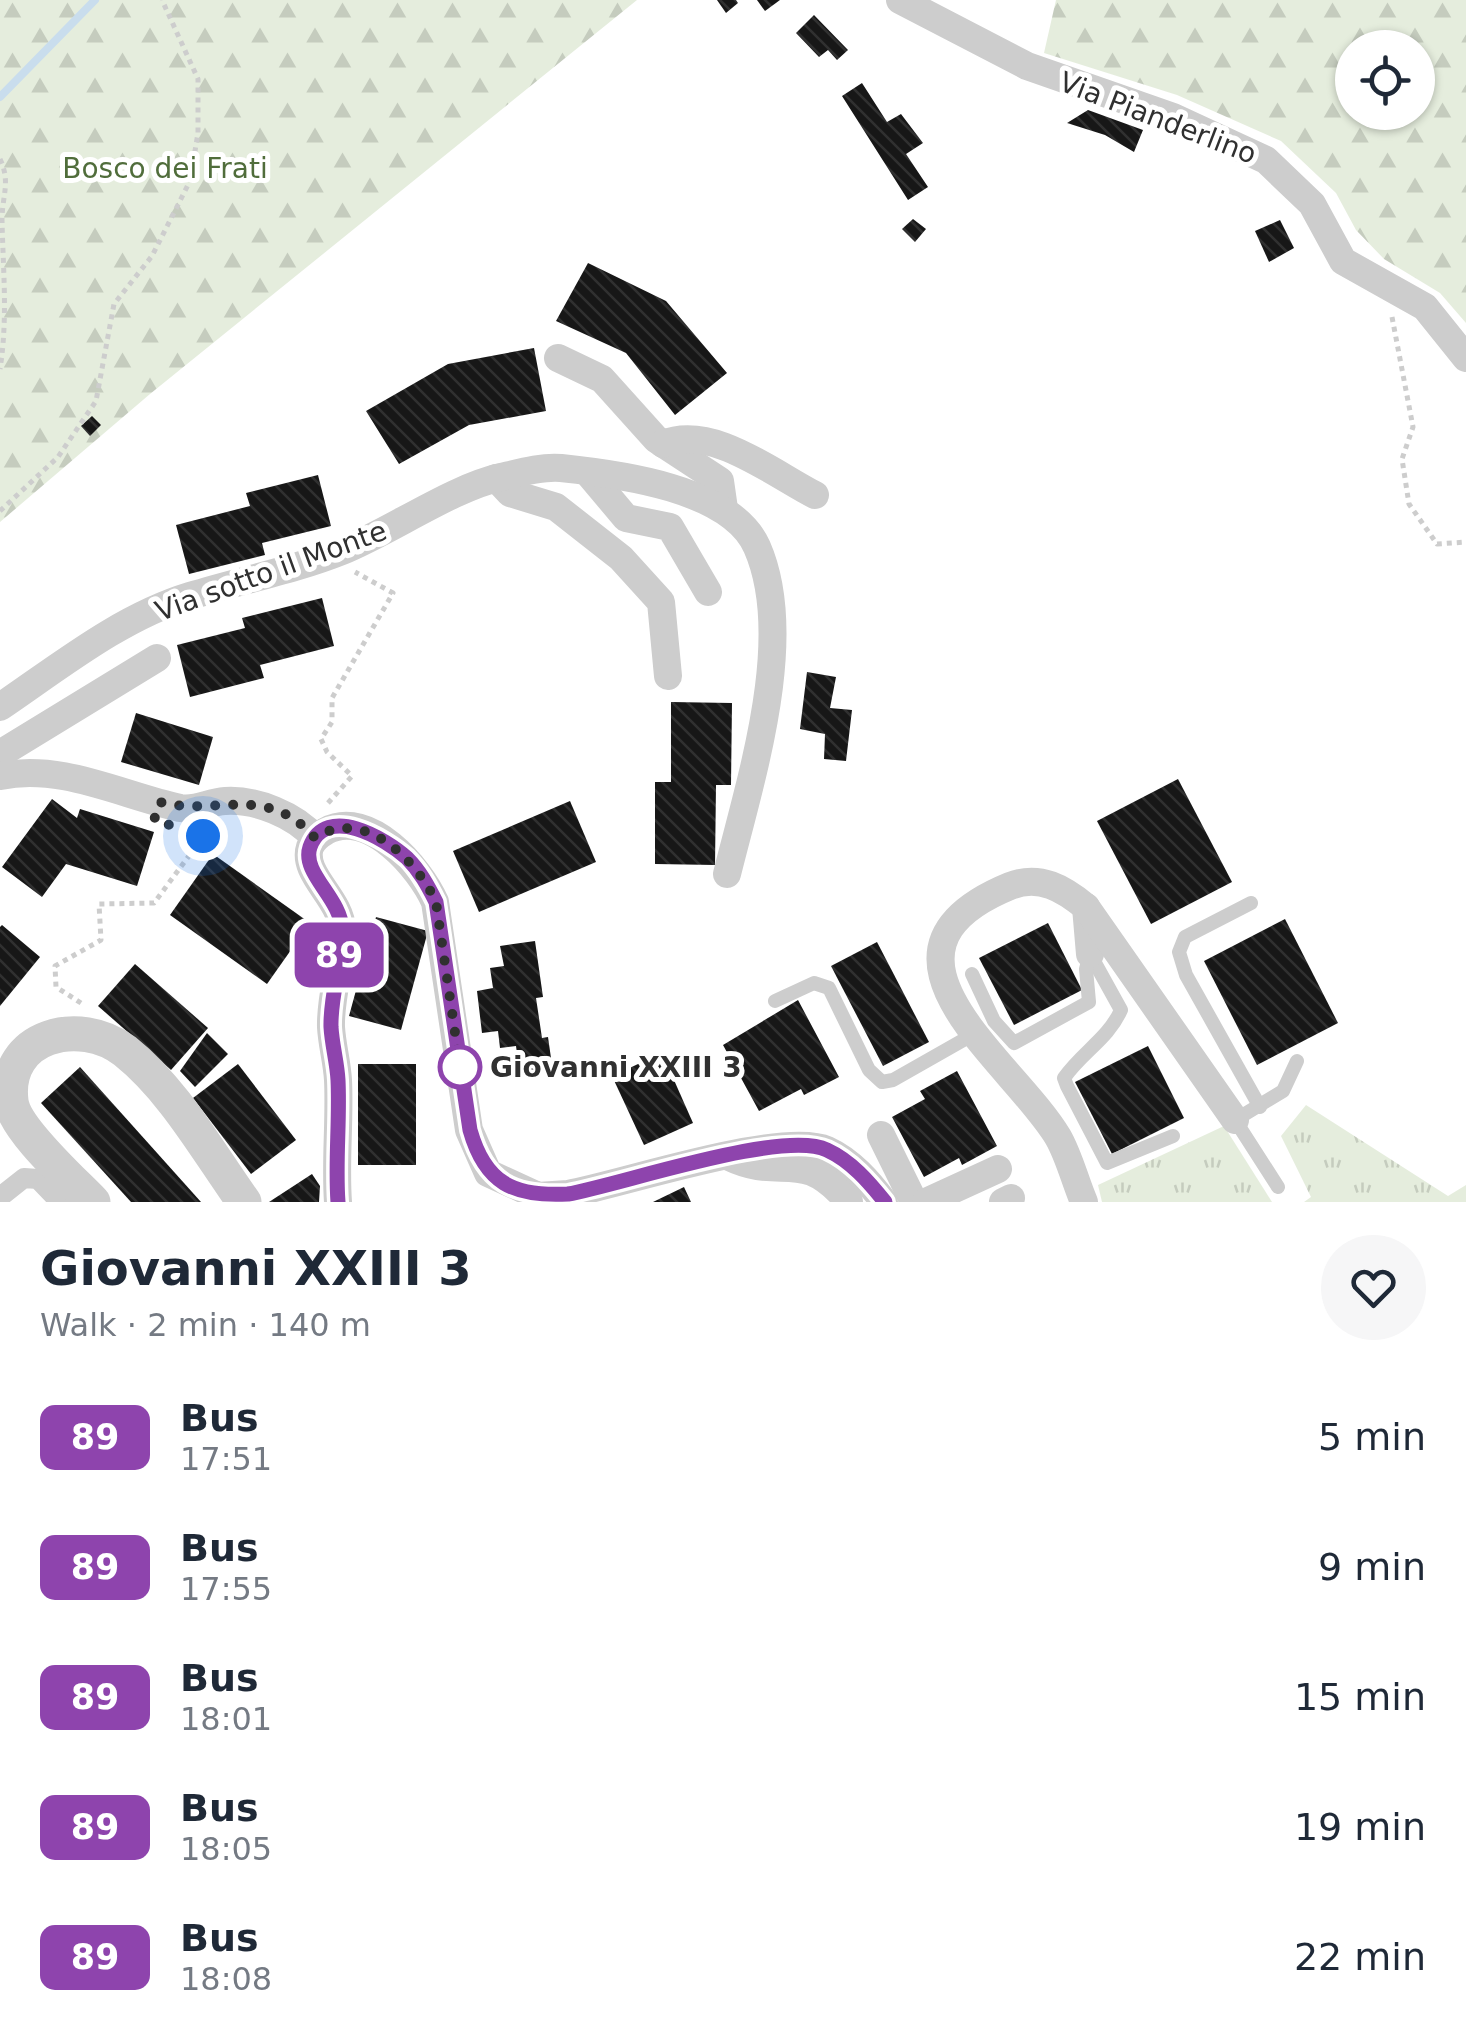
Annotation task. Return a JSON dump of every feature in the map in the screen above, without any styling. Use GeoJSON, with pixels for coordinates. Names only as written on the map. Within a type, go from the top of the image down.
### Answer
{"type":"FeatureCollection","features":[{"type":"Feature","properties":{"kind":"street","name":"Via Pianderlino"},"geometry":{"type":"LineString","coordinates":[[900,0],[1027,66],[1188,123],[1266,160],[1312,204],[1343,261],[1425,307],[1466,358]]}},
{"type":"Feature","properties":{"kind":"street","name":"Via sotto il Monte"},"geometry":{"type":"LineString","coordinates":[[558,358],[602,379],[663,444],[720,481],[724,509]]}},
{"type":"Feature","properties":{"kind":"street"},"geometry":{"type":"LineString","coordinates":[[663,444],[681,436],[714,442],[815,496]]}},
{"type":"Feature","properties":{"kind":"street","name":"Via sotto il Monte"},"geometry":{"type":"LineString","coordinates":[[0,706],[100,640],[187,596],[276,575],[328,556],[496,478],[558,467],[678,489],[724,509],[756,543],[771,589],[767,708],[727,874]]}},
{"type":"Feature","properties":{"kind":"street"},"geometry":{"type":"LineString","coordinates":[[589,474],[626,518],[670,527],[708,592]]}},
{"type":"Feature","properties":{"kind":"street"},"geometry":{"type":"LineString","coordinates":[[496,478],[510,493],[556,507],[621,558],[661,602],[668,676]]}},
{"type":"Feature","properties":{"kind":"street","name":"Via sotto il Monte"},"geometry":{"type":"LineString","coordinates":[[0,754],[157,658]]}},
{"type":"Feature","properties":{"kind":"street"},"geometry":{"type":"LineString","coordinates":[[0,776],[24,771],[57,774],[184,809],[226,801],[258,806],[310,833],[337,826],[359,827],[404,856],[425,879],[441,924],[470,1130],[478,1159],[488,1173],[538,1196],[568,1194],[803,1144],[825,1149],[858,1173],[884,1202]]}},
{"type":"Feature","properties":{"kind":"street"},"geometry":{"type":"LineString","coordinates":[[310,833],[309,863],[336,900],[342,927],[331,1026],[338,1080],[338,1202]]}},
{"type":"Feature","properties":{"kind":"street"},"geometry":{"type":"LineString","coordinates":[[1084,1202],[1058,1138],[954,1009],[939,977],[942,950],[952,926],[983,898],[1015,884],[1034,881],[1061,888],[1086,908],[1248,1113]]}},
{"type":"Feature","properties":{"kind":"street"},"geometry":{"type":"LineString","coordinates":[[1086,908],[1090,954]]}},
{"type":"Feature","properties":{"kind":"street"},"geometry":{"type":"LineString","coordinates":[[93,1202],[5,1103],[14,1075],[30,1050],[54,1033],[80,1030],[123,1050],[158,1086],[244,1202]]}},
{"type":"Feature","properties":{"kind":"street"},"geometry":{"type":"LineString","coordinates":[[881,1135],[914,1202]]}},
{"type":"Feature","properties":{"kind":"street"},"geometry":{"type":"LineString","coordinates":[[729,1157],[756,1170],[784,1164],[812,1168],[849,1202]]}},
{"type":"Feature","properties":{"kind":"street"},"geometry":{"type":"LineString","coordinates":[[926,1202],[998,1169]]}},
{"type":"Feature","properties":{"kind":"street"},"geometry":{"type":"LineString","coordinates":[[0,1197],[24,1178],[38,1179],[60,1202]]}},
{"type":"Feature","properties":{"kind":"lane"},"geometry":{"type":"LineString","coordinates":[[1251,902],[1185,936],[1178,952],[1278,1187]]}},
{"type":"Feature","properties":{"kind":"lane"},"geometry":{"type":"LineString","coordinates":[[972,974],[994,1021],[1014,1043],[1089,1002],[1086,969],[1090,954]]}},
{"type":"Feature","properties":{"kind":"lane"},"geometry":{"type":"LineString","coordinates":[[1090,954],[1121,1010],[1112,1031],[1072,1066],[1064,1078],[1067,1086],[1106,1162],[1172,1136]]}},
{"type":"Feature","properties":{"kind":"lane"},"geometry":{"type":"LineString","coordinates":[[775,1001],[814,983],[829,988],[869,1070],[882,1082],[893,1080],[974,1034]]}},
{"type":"Feature","properties":{"kind":"lane"},"geometry":{"type":"LineString","coordinates":[[1248,1113],[1283,1091],[1296,1060]]}},
{"type":"Feature","properties":{"kind":"path"},"geometry":{"type":"LineString","coordinates":[[0,512],[58,457],[96,401],[114,304],[152,256],[190,182],[198,134],[198,79],[162,0]]}},
{"type":"Feature","properties":{"kind":"path"},"geometry":{"type":"LineString","coordinates":[[0,369],[6,264],[3,208],[8,188],[1,162]]}},
{"type":"Feature","properties":{"kind":"path"},"geometry":{"type":"LineString","coordinates":[[1389,289],[1414,427],[1402,459],[1408,504],[1438,544],[1466,542]]}},
{"type":"Feature","properties":{"kind":"path"},"geometry":{"type":"LineString","coordinates":[[310,833],[352,776],[321,739],[332,722],[332,698],[393,593],[349,568]]}},
{"type":"Feature","properties":{"kind":"path"},"geometry":{"type":"LineString","coordinates":[[81,1003],[56,987],[55,966],[101,940],[100,904],[154,903],[203,836],[187,831]]}},
{"type":"Feature","properties":{"kind":"green space","name":"Bosco dei Frati"},"geometry":{"type":"Polygon","coordinates":[[[0,0],[637,0],[150,394],[0,522],[0,0]]]}},
{"type":"Feature","properties":{"kind":"green space"},"geometry":{"type":"Polygon","coordinates":[[[1056,0],[1466,0],[1466,323],[1440,293],[1384,259],[1356,230],[1336,193],[1281,141],[1177,95],[1044,53],[1056,0]]]}},
{"type":"Feature","properties":{"kind":"green space"},"geometry":{"type":"Polygon","coordinates":[[[1306,1105],[1448,1196],[1466,1185],[1466,1202],[1304,1202],[1311,1197],[1281,1136],[1306,1105]]]}},
{"type":"Feature","properties":{"kind":"green space"},"geometry":{"type":"Polygon","coordinates":[[[1224,1126],[1272,1202],[1102,1202],[1098,1185],[1224,1126]]]}},
{"type":"Feature","properties":{"kind":"building"},"geometry":{"type":"Polygon","coordinates":[[[717,0],[736,0],[738,3],[726,13],[717,0]]]}},
{"type":"Feature","properties":{"kind":"building"},"geometry":{"type":"Polygon","coordinates":[[[757,0],[780,0],[765,11],[757,0]]]}},
{"type":"Feature","properties":{"kind":"building"},"geometry":{"type":"Polygon","coordinates":[[[814,15],[848,50],[837,60],[828,50],[819,57],[796,33],[814,15]]]}},
{"type":"Feature","properties":{"kind":"building"},"geometry":{"type":"Polygon","coordinates":[[[862,83],[887,122],[901,114],[923,143],[906,154],[928,187],[908,200],[842,96],[862,83]]]}},
{"type":"Feature","properties":{"kind":"building"},"geometry":{"type":"Polygon","coordinates":[[[1088,110],[1143,130],[1134,152],[1105,135],[1067,123],[1088,110]]]}},
{"type":"Feature","properties":{"kind":"building"},"geometry":{"type":"Polygon","coordinates":[[[913,219],[926,229],[915,242],[902,229],[913,219]]]}},
{"type":"Feature","properties":{"kind":"building"},"geometry":{"type":"Polygon","coordinates":[[[1280,220],[1294,248],[1269,262],[1255,231],[1280,220]]]}},
{"type":"Feature","properties":{"kind":"building"},"geometry":{"type":"Polygon","coordinates":[[[588,263],[666,301],[727,373],[675,415],[626,353],[556,321],[588,263]]]}},
{"type":"Feature","properties":{"kind":"building"},"geometry":{"type":"Polygon","coordinates":[[[534,348],[546,411],[469,425],[399,464],[366,411],[448,364],[534,348]]]}},
{"type":"Feature","properties":{"kind":"building"},"geometry":{"type":"Polygon","coordinates":[[[92,416],[101,425],[90,436],[81,426],[92,416]]]}},
{"type":"Feature","properties":{"kind":"building"},"geometry":{"type":"Polygon","coordinates":[[[318,475],[331,526],[262,543],[265,555],[189,574],[176,525],[250,506],[246,493],[318,475]]]}},
{"type":"Feature","properties":{"kind":"building"},"geometry":{"type":"Polygon","coordinates":[[[322,598],[334,646],[260,665],[264,678],[190,697],[177,645],[245,628],[242,618],[322,598]]]}},
{"type":"Feature","properties":{"kind":"building"},"geometry":{"type":"Polygon","coordinates":[[[807,672],[836,677],[830,708],[852,710],[846,761],[824,759],[825,734],[800,729],[807,672]]]}},
{"type":"Feature","properties":{"kind":"building"},"geometry":{"type":"Polygon","coordinates":[[[671,702],[732,703],[731,785],[716,785],[715,865],[655,864],[655,782],[671,782],[671,702]]]}},
{"type":"Feature","properties":{"kind":"building"},"geometry":{"type":"Polygon","coordinates":[[[136,713],[213,737],[199,785],[121,762],[136,713]]]}},
{"type":"Feature","properties":{"kind":"building"},"geometry":{"type":"Polygon","coordinates":[[[1178,779],[1232,882],[1151,924],[1097,821],[1178,779]]]}},
{"type":"Feature","properties":{"kind":"building"},"geometry":{"type":"Polygon","coordinates":[[[52,799],[77,818],[80,809],[154,832],[137,886],[66,864],[42,897],[2,867],[52,799]]]}},
{"type":"Feature","properties":{"kind":"building"},"geometry":{"type":"Polygon","coordinates":[[[570,801],[596,862],[479,912],[453,851],[570,801]]]}},
{"type":"Feature","properties":{"kind":"building"},"geometry":{"type":"Polygon","coordinates":[[[213,854],[310,923],[267,984],[170,915],[213,854]]]}},
{"type":"Feature","properties":{"kind":"building"},"geometry":{"type":"Polygon","coordinates":[[[376,917],[428,931],[401,1030],[349,1016],[376,917]]]}},
{"type":"Feature","properties":{"kind":"building"},"geometry":{"type":"Polygon","coordinates":[[[1285,919],[1338,1023],[1257,1065],[1204,961],[1285,919]]]}},
{"type":"Feature","properties":{"kind":"building"},"geometry":{"type":"Polygon","coordinates":[[[1048,923],[1082,990],[1014,1025],[979,958],[1048,923]]]}},
{"type":"Feature","properties":{"kind":"building"},"geometry":{"type":"Polygon","coordinates":[[[0,927],[40,957],[0,1006],[0,927]]]}},
{"type":"Feature","properties":{"kind":"building"},"geometry":{"type":"Polygon","coordinates":[[[535,941],[543,997],[536,998],[542,1038],[548,1037],[553,1072],[520,1076],[516,1046],[500,1048],[498,1031],[482,1033],[477,991],[493,988],[490,968],[504,966],[500,946],[535,941]]]}},
{"type":"Feature","properties":{"kind":"building"},"geometry":{"type":"Polygon","coordinates":[[[877,942],[929,1042],[883,1066],[831,966],[877,942]]]}},
{"type":"Feature","properties":{"kind":"building"},"geometry":{"type":"Polygon","coordinates":[[[135,964],[208,1028],[171,1070],[98,1006],[135,964]]]}},
{"type":"Feature","properties":{"kind":"building"},"geometry":{"type":"Polygon","coordinates":[[[798,1000],[839,1077],[804,1095],[801,1089],[759,1111],[723,1045],[798,1000]]]}},
{"type":"Feature","properties":{"kind":"building"},"geometry":{"type":"Polygon","coordinates":[[[207,1033],[228,1054],[195,1087],[180,1071],[207,1033]]]}},
{"type":"Feature","properties":{"kind":"building"},"geometry":{"type":"Polygon","coordinates":[[[1148,1046],[1184,1118],[1112,1154],[1075,1082],[1148,1046]]]}},
{"type":"Feature","properties":{"kind":"building"},"geometry":{"type":"Polygon","coordinates":[[[662,1053],[693,1123],[644,1145],[612,1076],[662,1053]]]}},
{"type":"Feature","properties":{"kind":"building"},"geometry":{"type":"Polygon","coordinates":[[[238,1064],[296,1140],[251,1174],[193,1098],[238,1064]]]}},
{"type":"Feature","properties":{"kind":"building"},"geometry":{"type":"Polygon","coordinates":[[[358,1064],[416,1064],[416,1165],[358,1165],[358,1064]]]}},
{"type":"Feature","properties":{"kind":"building"},"geometry":{"type":"Polygon","coordinates":[[[80,1067],[201,1202],[131,1202],[41,1103],[80,1067]]]}},
{"type":"Feature","properties":{"kind":"building"},"geometry":{"type":"Polygon","coordinates":[[[957,1071],[997,1146],[962,1165],[959,1158],[924,1177],[892,1117],[925,1099],[920,1091],[957,1071]]]}},
{"type":"Feature","properties":{"kind":"building"},"geometry":{"type":"Polygon","coordinates":[[[312,1174],[320,1186],[319,1202],[269,1202],[312,1174]]]}},
{"type":"Feature","properties":{"kind":"building"},"geometry":{"type":"Polygon","coordinates":[[[684,1187],[691,1202],[653,1202],[684,1187]]]}},
{"type":"Feature","properties":{"kind":"waterway"},"geometry":{"type":"LineString","coordinates":[[0,97],[95,0]]}},
{"type":"Feature","properties":{"kind":"bus line","name":"89"},"geometry":{"type":"LineString","coordinates":[[338,1202],[338,1080],[331,1026],[342,927],[336,900],[318,881],[309,863],[308,850],[315,838],[337,826],[359,827],[404,856],[425,879],[436,902],[470,1130],[478,1159],[488,1173],[538,1196],[568,1194],[766,1147],[803,1144],[825,1149],[847,1162],[885,1202]]}},
{"type":"Feature","properties":{"kind":"place","name":"Giovanni XXIII 3"},"geometry":{"type":"Point","coordinates":[460,1067]}},
{"type":"Feature","properties":{"kind":"route"},"geometry":{"type":"LineString","coordinates":[[203,836],[154,820],[160,802],[184,809],[226,801],[258,806],[282,814],[315,838],[337,826],[359,827],[404,856],[425,879],[436,902],[460,1067]]}}]}
